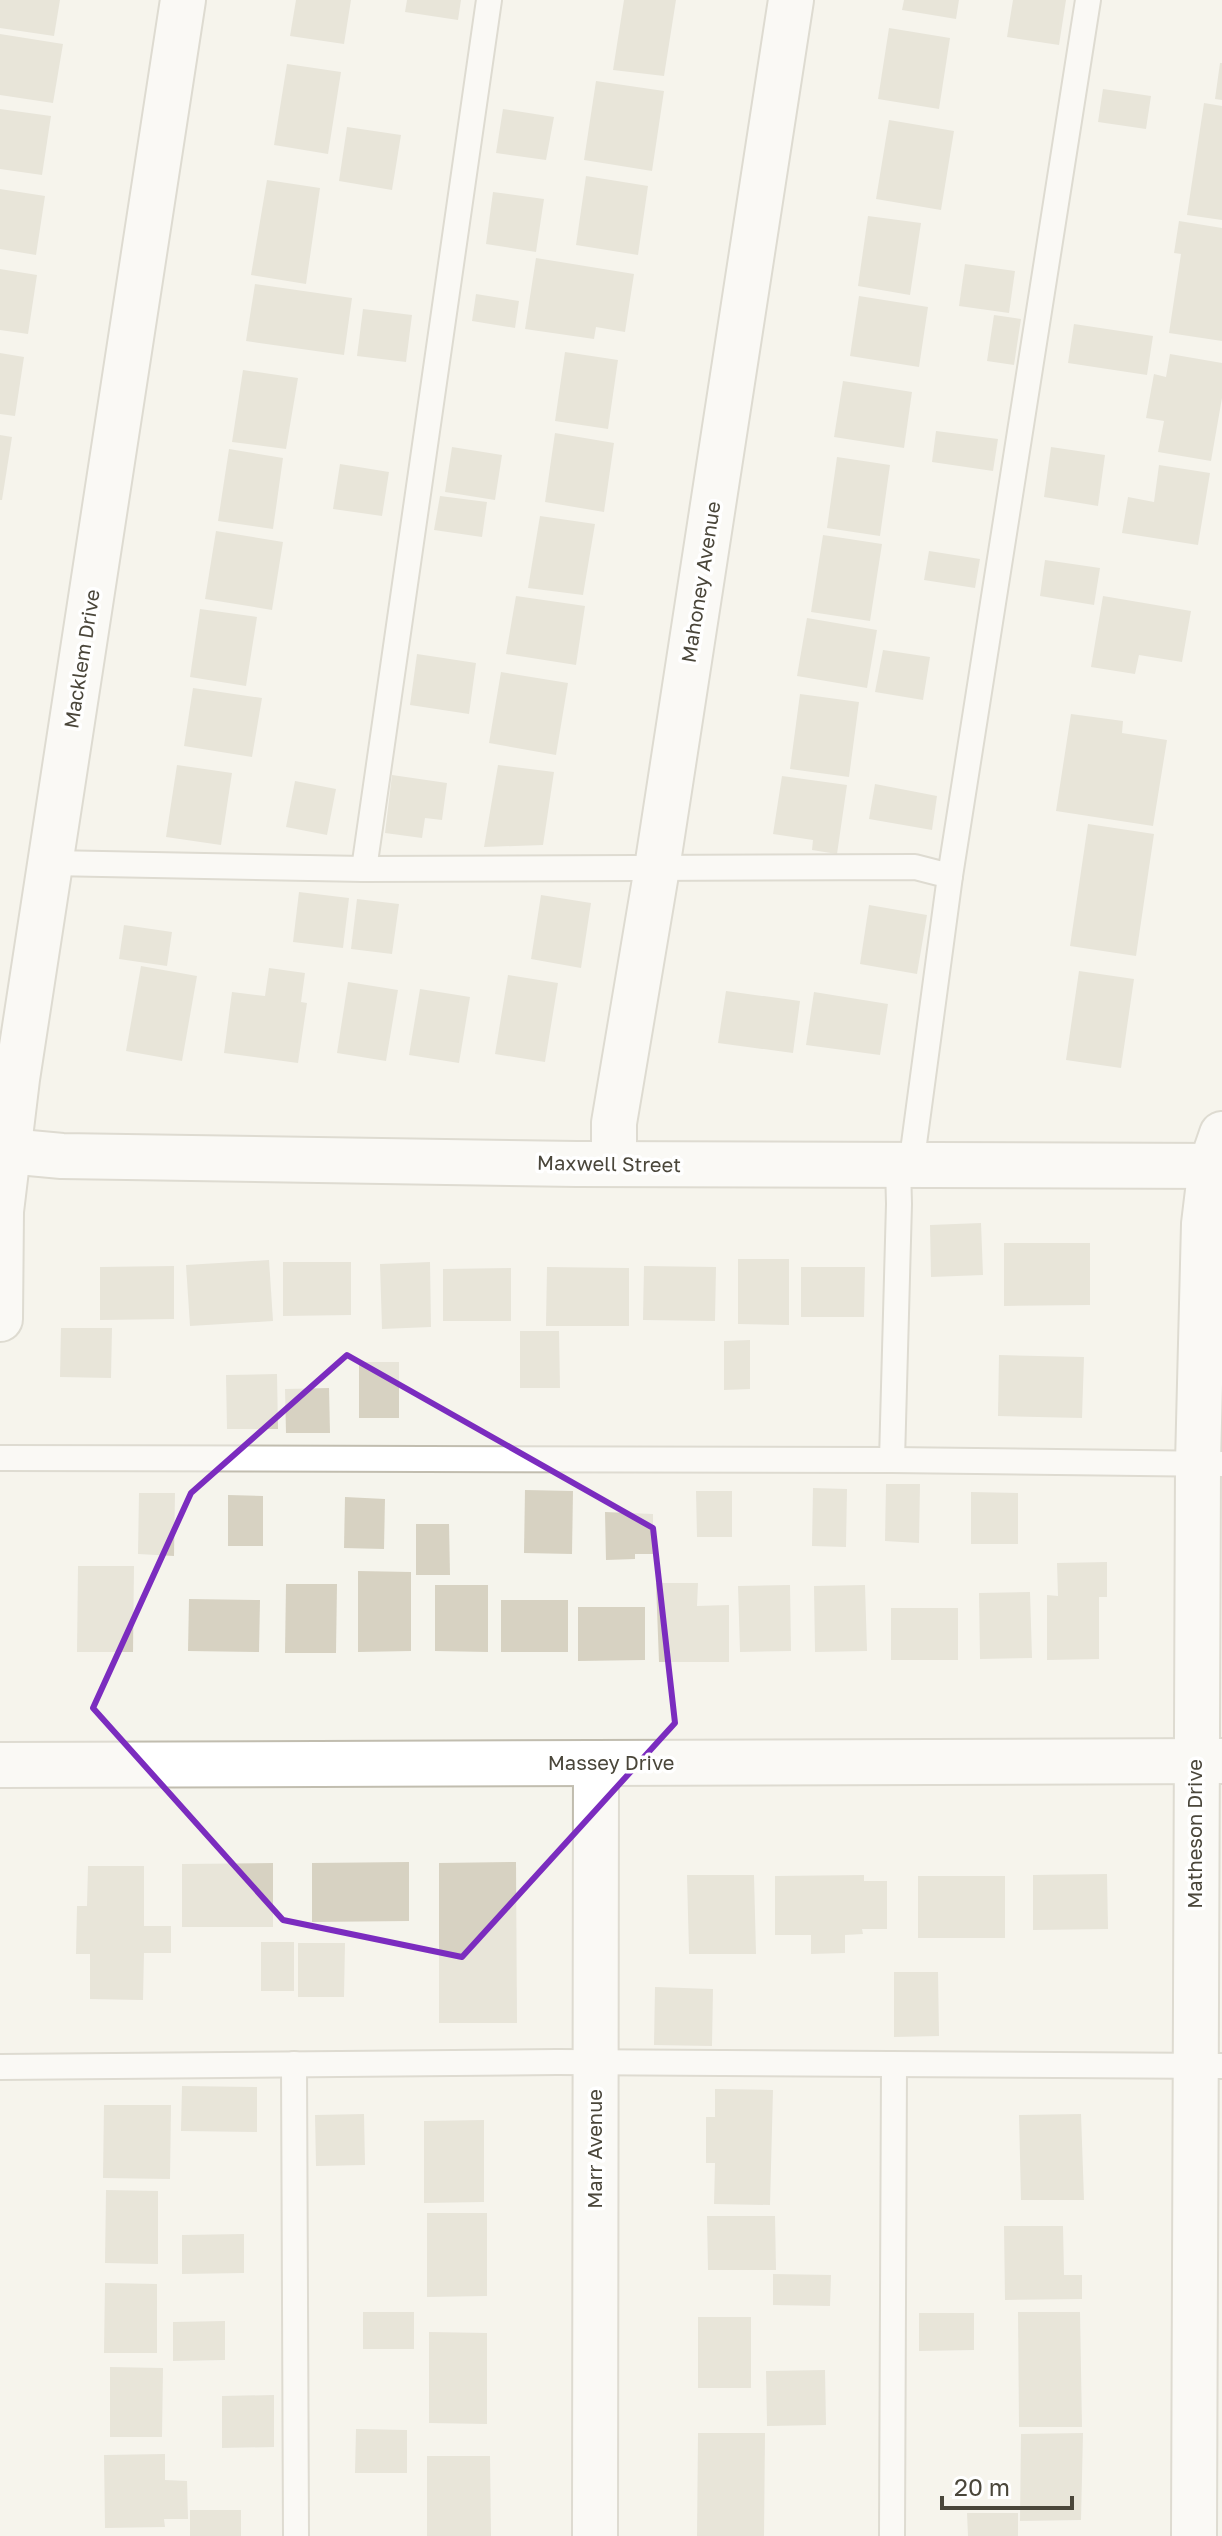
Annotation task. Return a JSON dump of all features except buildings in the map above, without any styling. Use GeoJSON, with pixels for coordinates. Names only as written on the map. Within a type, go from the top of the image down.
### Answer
{"type":"FeatureCollection","features":[{"type":"Feature","properties":{"kind":"street","name":"Macklem Drive"},"geometry":{"type":"LineString","coordinates":[[0,1319],[1,1211],[8,1151],[183,0]]}},
{"type":"Feature","properties":{"kind":"street","name":"Mahoney Avenue"},"geometry":{"type":"LineString","coordinates":[[614,1164],[614,1123],[657,868],[791,0]]}},
{"type":"Feature","properties":{"kind":"street","name":"Maxwell Street"},"geometry":{"type":"LineString","coordinates":[[8,1151],[62,1156],[904,1166],[1218,1155]]}},
{"type":"Feature","properties":{"kind":"street","name":"Matheson Drive"},"geometry":{"type":"LineString","coordinates":[[1194,2536],[1208,2067],[1210,1464],[1204,1224],[1218,1155]]}},
{"type":"Feature","properties":{"kind":"street","name":"Massey Drive"},"geometry":{"type":"LineString","coordinates":[[0,1765],[1208,1761]]}},
{"type":"Feature","properties":{"kind":"street","name":"Marr Avenue"},"geometry":{"type":"LineString","coordinates":[[595,2536],[596,1763]]}},
{"type":"Feature","properties":{"kind":"lane"},"geometry":{"type":"LineString","coordinates":[[364,869],[489,0]]}},
{"type":"Feature","properties":{"kind":"lane"},"geometry":{"type":"LineString","coordinates":[[892,1460],[899,1204],[904,1166],[1088,0]]}},
{"type":"Feature","properties":{"kind":"lane"},"geometry":{"type":"LineString","coordinates":[[51,863],[364,869],[915,867],[950,876]]}},
{"type":"Feature","properties":{"kind":"lane"},"geometry":{"type":"LineString","coordinates":[[0,1458],[892,1460],[1210,1464]]}},
{"type":"Feature","properties":{"kind":"lane"},"geometry":{"type":"LineString","coordinates":[[0,2067],[595,2063],[1208,2067]]}},
{"type":"Feature","properties":{"kind":"lane"},"geometry":{"type":"LineString","coordinates":[[294,2064],[296,2536]]}},
{"type":"Feature","properties":{"kind":"lane"},"geometry":{"type":"LineString","coordinates":[[892,2536],[894,2065]]}},
{"type":"Feature","properties":{"kind":"highlighted area"},"geometry":{"type":"Polygon","coordinates":[[[347,1355],[653,1528],[675,1723],[462,1957],[283,1920],[93,1708],[191,1493],[347,1355]]]}}]}
